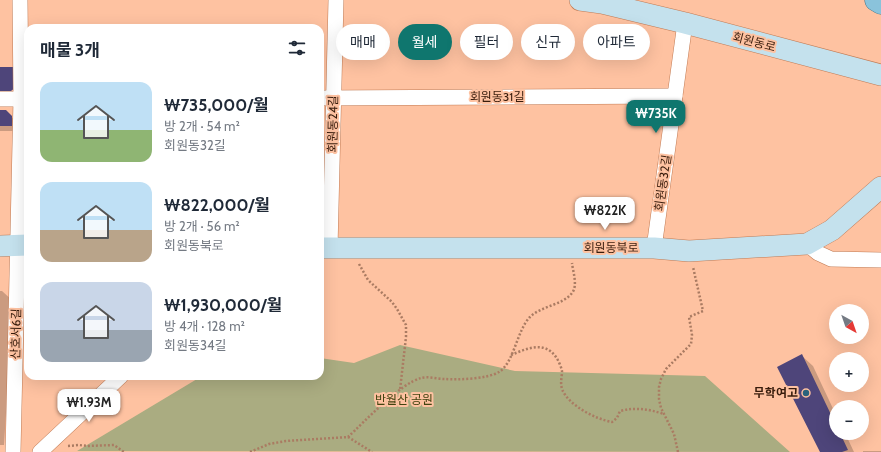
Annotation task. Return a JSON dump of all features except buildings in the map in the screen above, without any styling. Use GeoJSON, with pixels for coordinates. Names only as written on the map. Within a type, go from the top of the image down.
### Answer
{"type":"FeatureCollection","features":[{"type":"Feature","properties":{"kind":"main road","name":"회원동로"},"geometry":{"type":"LineString","coordinates":[[580,0],[601,1],[881,75]]}},
{"type":"Feature","properties":{"kind":"main road"},"geometry":{"type":"LineString","coordinates":[[876,0],[881,3]]}},
{"type":"Feature","properties":{"kind":"main road","name":"회원동북로"},"geometry":{"type":"LineString","coordinates":[[325,248],[654,248],[689,251],[807,244],[832,230],[881,187]]}},
{"type":"Feature","properties":{"kind":"street","name":"산호서6길"},"geometry":{"type":"LineString","coordinates":[[13,452],[15,246],[24,99],[20,0]]}},
{"type":"Feature","properties":{"kind":"street","name":"회원동24길"},"geometry":{"type":"LineString","coordinates":[[325,248],[327,98],[336,0]]}},
{"type":"Feature","properties":{"kind":"street","name":"회원동32길"},"geometry":{"type":"LineString","coordinates":[[654,248],[684,23]]}},
{"type":"Feature","properties":{"kind":"street","name":"회원동31길"},"geometry":{"type":"LineString","coordinates":[[327,98],[675,96]]}},
{"type":"Feature","properties":{"kind":"street"},"geometry":{"type":"LineString","coordinates":[[0,99],[24,99]]}},
{"type":"Feature","properties":{"kind":"street"},"geometry":{"type":"LineString","coordinates":[[807,244],[818,253],[831,259],[881,260]]}},
{"type":"Feature","properties":{"kind":"street"},"geometry":{"type":"LineString","coordinates":[[43,450],[117,380]]}},
{"type":"Feature","properties":{"kind":"path"},"geometry":{"type":"LineString","coordinates":[[351,248],[354,258],[360,265],[368,280],[392,302],[406,325],[400,390]]}},
{"type":"Feature","properties":{"kind":"path"},"geometry":{"type":"LineString","coordinates":[[348,437],[412,381],[422,378],[455,380],[493,374],[503,369],[523,328],[531,316],[540,310],[568,298],[573,292],[575,282],[572,259],[567,248]]}},
{"type":"Feature","properties":{"kind":"path"},"geometry":{"type":"LineString","coordinates":[[678,452],[674,434],[664,414],[659,399],[663,374],[691,344],[692,335],[689,317],[703,311],[689,251]]}},
{"type":"Feature","properties":{"kind":"path"},"geometry":{"type":"LineString","coordinates":[[511,355],[532,347],[546,348],[552,352],[562,370],[561,383],[566,395],[578,408],[605,421],[612,422],[617,418],[620,411],[632,408],[652,410],[664,414]]}},
{"type":"Feature","properties":{"kind":"path"},"geometry":{"type":"LineString","coordinates":[[250,452],[269,444],[286,441],[348,437],[372,452]]}},
{"type":"Feature","properties":{"kind":"path"},"geometry":{"type":"LineString","coordinates":[[43,450],[79,444],[86,446],[114,445],[124,452]]}},
{"type":"Feature","properties":{"kind":"green space","name":"반월산 공원"},"geometry":{"type":"Polygon","coordinates":[[[400,345],[515,371],[705,376],[790,452],[77,451],[195,380],[324,380],[324,359],[354,363],[400,345]]]}},
{"type":"Feature","properties":{"kind":"place","name":"무학여고"},"geometry":{"type":"Point","coordinates":[806,393]}}]}
